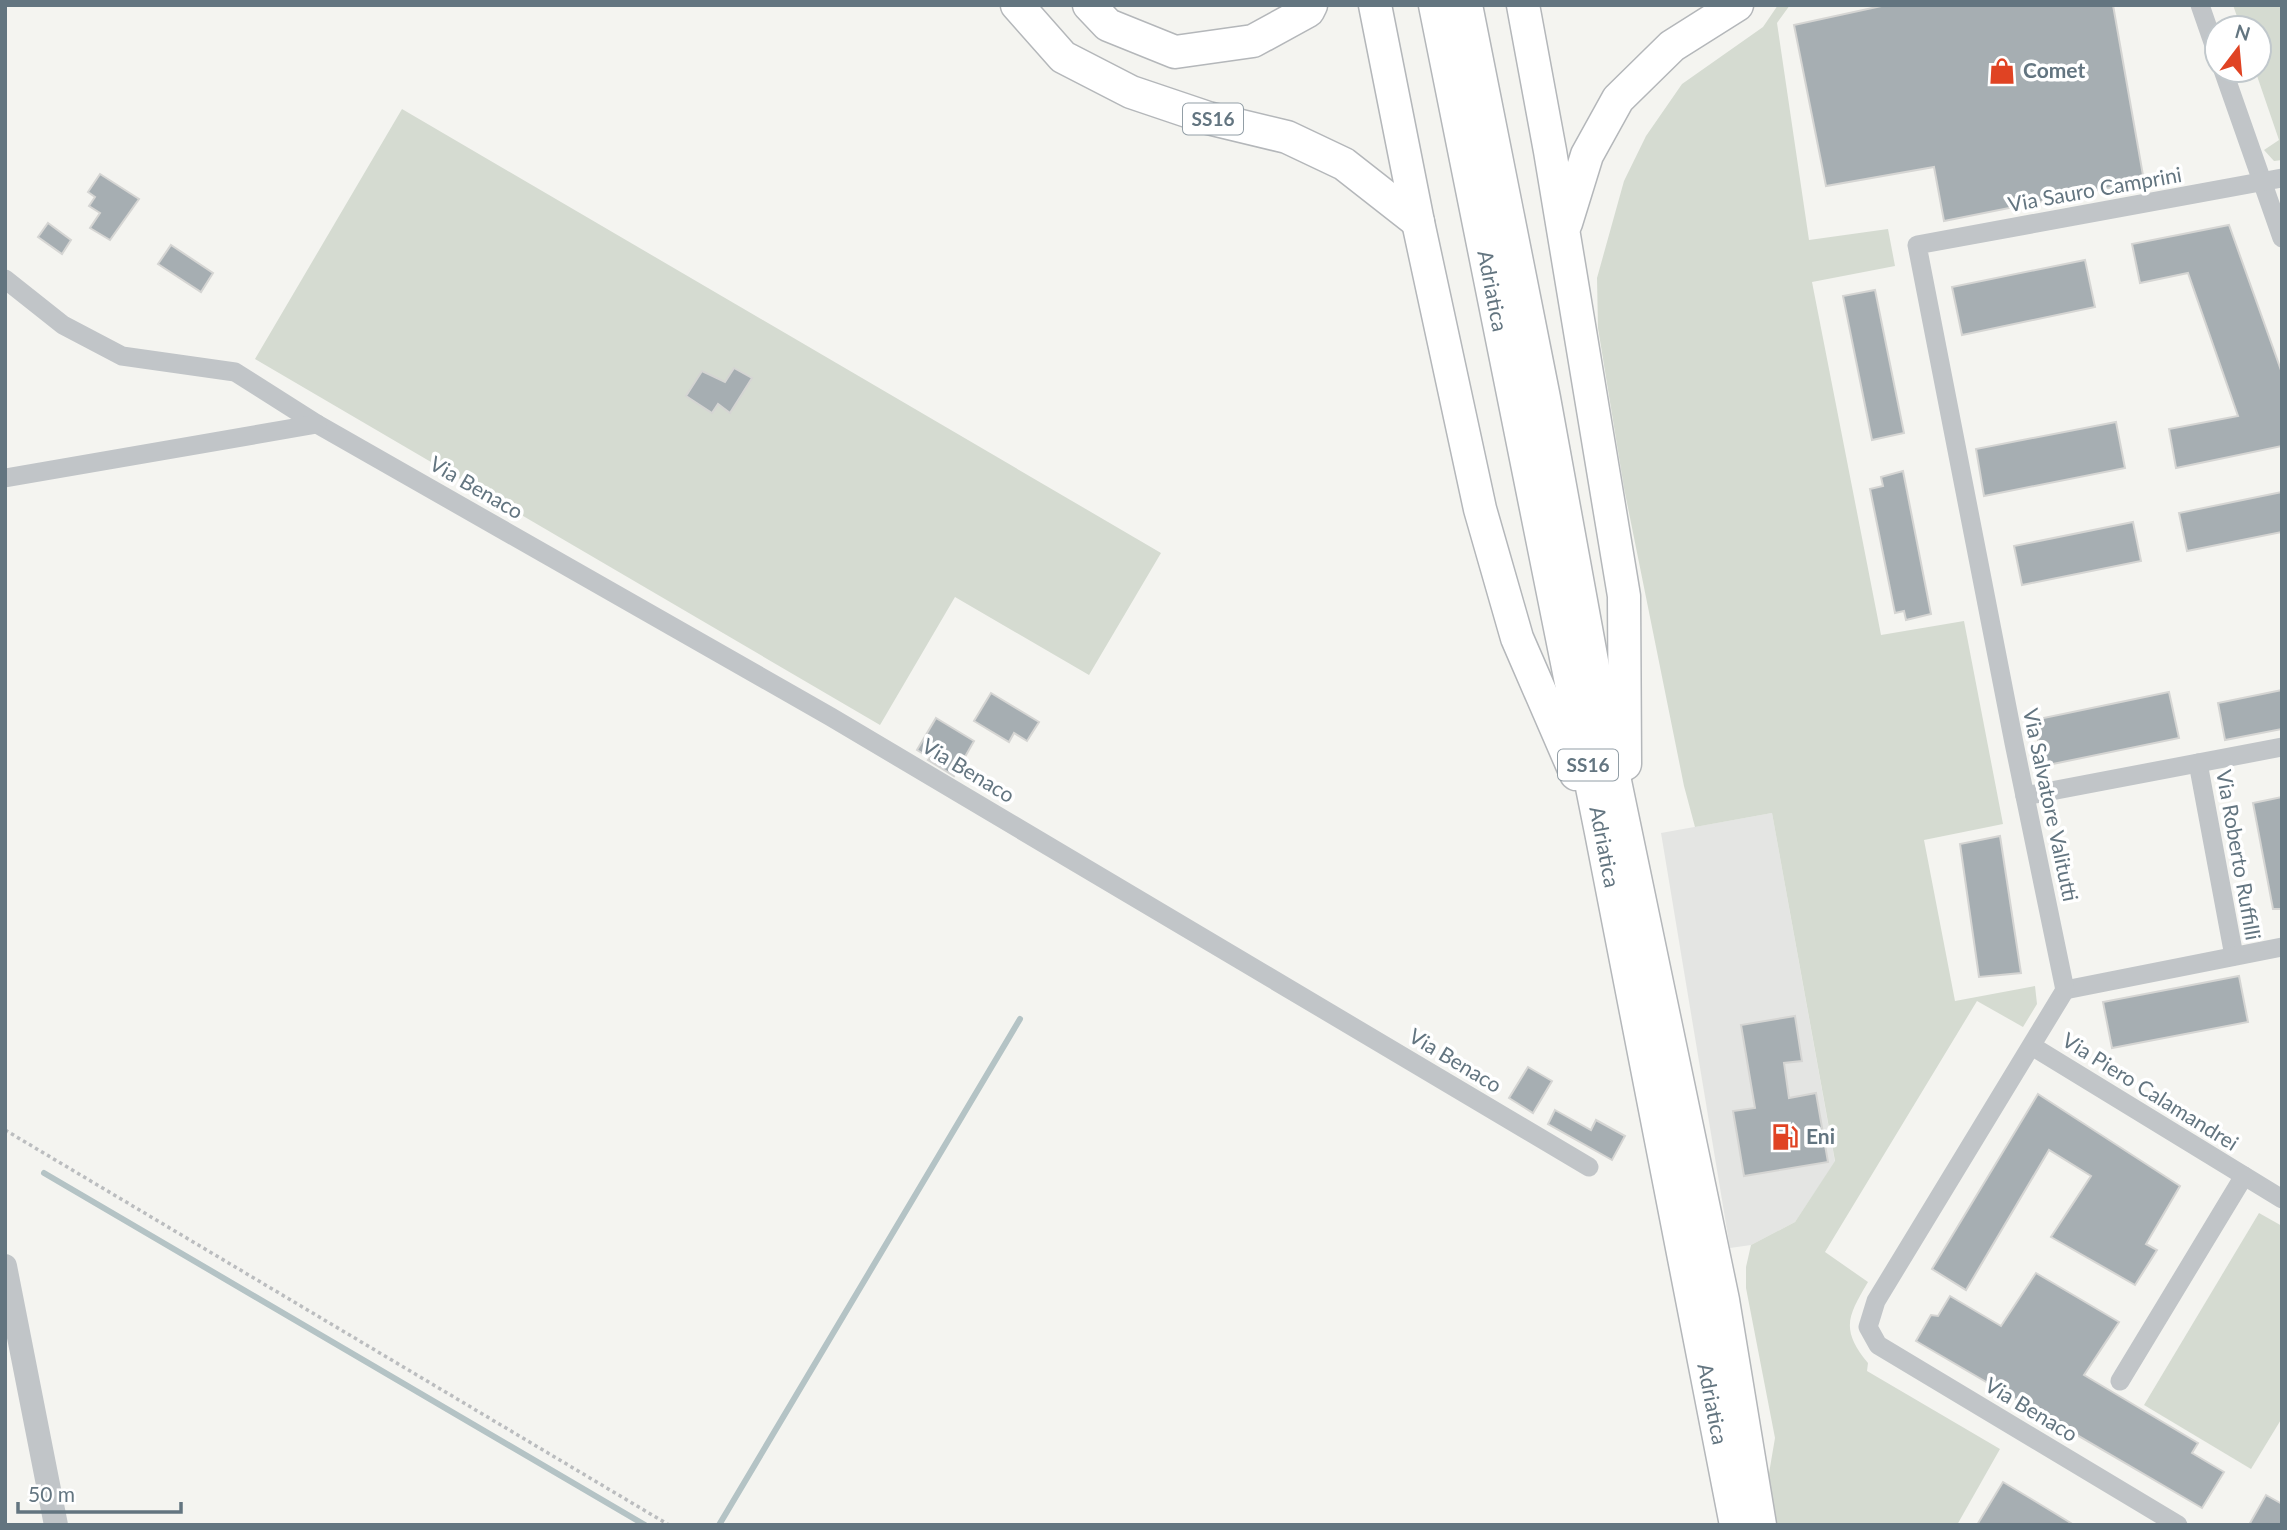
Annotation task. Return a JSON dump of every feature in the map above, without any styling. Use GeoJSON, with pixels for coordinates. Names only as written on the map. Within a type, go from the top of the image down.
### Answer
{"type":"FeatureCollection","features":[{"type":"Feature","properties":{"kind":"highway","name":"SS16"},"geometry":{"type":"LineString","coordinates":[[1017,5],[1063,57],[1130,92],[1208,118],[1287,137],[1344,164],[1418,222]]}},
{"type":"Feature","properties":{"kind":"highway"},"geometry":{"type":"LineString","coordinates":[[1089,5],[1108,25],[1175,52],[1253,41],[1308,11],[1311,5]]}},
{"type":"Feature","properties":{"kind":"highway","name":"SS16"},"geometry":{"type":"LineString","coordinates":[[1375,5],[1418,222],[1480,509],[1517,638],[1613,830]]}},
{"type":"Feature","properties":{"kind":"highway","name":"Adriatica"},"geometry":{"type":"LineString","coordinates":[[1435,5],[1613,830],[1723,1300],[1760,1525]]}},
{"type":"Feature","properties":{"kind":"highway","name":"Adriatica"},"geometry":{"type":"LineString","coordinates":[[1466,5],[1544,398],[1594,676],[1613,830],[1736,1525]]}},
{"type":"Feature","properties":{"kind":"highway","name":"SS16"},"geometry":{"type":"LineString","coordinates":[[1523,5],[1564,231],[1624,596],[1613,830]]}},
{"type":"Feature","properties":{"kind":"highway","name":"SS16"},"geometry":{"type":"LineString","coordinates":[[1564,231],[1587,155],[1618,99],[1672,46],[1737,5]]}},
{"type":"Feature","properties":{"kind":"street"},"geometry":{"type":"LineString","coordinates":[[2229,84],[2272,180],[2282,238]]}},
{"type":"Feature","properties":{"kind":"street","name":"Via Sauro Camprini"},"geometry":{"type":"LineString","coordinates":[[1917,245],[2272,180]]}},
{"type":"Feature","properties":{"kind":"street","name":"Via Salvatore Valitutti"},"geometry":{"type":"LineString","coordinates":[[1917,245],[2065,990]]}},
{"type":"Feature","properties":{"kind":"street","name":"Via Benaco"},"geometry":{"type":"LineString","coordinates":[[5,279],[63,325],[122,356],[235,372],[317,424],[843,724],[1589,1167]]}},
{"type":"Feature","properties":{"kind":"street"},"geometry":{"type":"LineString","coordinates":[[5,478],[317,424]]}},
{"type":"Feature","properties":{"kind":"street","name":"Via Roberto Ruffilli"},"geometry":{"type":"LineString","coordinates":[[2025,796],[2282,747]]}},
{"type":"Feature","properties":{"kind":"street","name":"Via Roberto Ruffilli"},"geometry":{"type":"LineString","coordinates":[[2198,764],[2234,956]]}},
{"type":"Feature","properties":{"kind":"street"},"geometry":{"type":"LineString","coordinates":[[2032,1046],[2065,990],[2282,947]]}},
{"type":"Feature","properties":{"kind":"street","name":"Via Benaco"},"geometry":{"type":"LineString","coordinates":[[2032,1046],[1876,1301],[1868,1326],[1878,1345],[2178,1525]]}},
{"type":"Feature","properties":{"kind":"street","name":"Via Piero Calamandrei"},"geometry":{"type":"LineString","coordinates":[[2032,1046],[2282,1199]]}},
{"type":"Feature","properties":{"kind":"street","name":"Via Piero Calamandrei"},"geometry":{"type":"LineString","coordinates":[[2120,1381],[2244,1176]]}},
{"type":"Feature","properties":{"kind":"street"},"geometry":{"type":"LineString","coordinates":[[5,1266],[55,1525]]}},
{"type":"Feature","properties":{"kind":"path"},"geometry":{"type":"LineString","coordinates":[[5,1130],[669,1525]]}},
{"type":"Feature","properties":{"kind":"shaded area"},"geometry":{"type":"Polygon","coordinates":[[[1778,5],[1790,5],[1777,23],[1809,240],[1888,229],[1895,266],[1812,282],[1881,635],[1964,621],[2003,824],[1924,840],[1955,1001],[2035,986],[2037,1004],[2023,1027],[1977,1001],[1825,1252],[1868,1282],[1850,1322],[1853,1341],[1868,1363],[1867,1371],[2000,1449],[1957,1525],[1775,1525],[1767,1485],[1775,1438],[1746,1288],[1746,1267],[1751,1245],[1795,1222],[1835,1161],[1772,813],[1695,827],[1684,786],[1624,488],[1598,328],[1597,278],[1624,181],[1646,136],[1682,84],[1763,27],[1778,5]]]}},
{"type":"Feature","properties":{"kind":"shaded area"},"geometry":{"type":"Polygon","coordinates":[[[2233,5],[2282,5],[2282,160],[2274,161],[2264,150],[2279,140],[2260,84],[2273,84],[2273,14],[2236,14],[2233,5]]]}},
{"type":"Feature","properties":{"kind":"shaded area"},"geometry":{"type":"Polygon","coordinates":[[[402,109],[1161,553],[1089,675],[955,597],[880,725],[255,359],[402,109]]]}},
{"type":"Feature","properties":{"kind":"shaded area"},"geometry":{"type":"Polygon","coordinates":[[[1772,813],[1835,1162],[1795,1222],[1751,1245],[1730,1248],[1661,833],[1772,813]]]}},
{"type":"Feature","properties":{"kind":"shaded area"},"geometry":{"type":"Polygon","coordinates":[[[2259,1213],[2282,1226],[2282,1418],[2251,1469],[2144,1405],[2259,1213]]]}},
{"type":"Feature","properties":{"kind":"building"},"geometry":{"type":"Polygon","coordinates":[[[1886,5],[2113,5],[2144,181],[1944,221],[1934,167],[1826,186],[1794,25],[1886,5]]]}},
{"type":"Feature","properties":{"kind":"building"},"geometry":{"type":"Polygon","coordinates":[[[100,174],[139,199],[110,240],[90,228],[100,213],[89,206],[95,197],[88,192],[100,174]]]}},
{"type":"Feature","properties":{"kind":"building"},"geometry":{"type":"Polygon","coordinates":[[[48,223],[71,240],[62,254],[38,237],[48,223]]]}},
{"type":"Feature","properties":{"kind":"building"},"geometry":{"type":"Polygon","coordinates":[[[2229,225],[2282,373],[2282,446],[2176,468],[2169,429],[2238,416],[2188,273],[2140,283],[2132,244],[2229,225]]]}},
{"type":"Feature","properties":{"kind":"building"},"geometry":{"type":"Polygon","coordinates":[[[171,245],[213,273],[201,292],[158,264],[171,245]]]}},
{"type":"Feature","properties":{"kind":"building"},"geometry":{"type":"Polygon","coordinates":[[[2085,260],[2095,307],[1962,335],[1952,287],[2085,260]]]}},
{"type":"Feature","properties":{"kind":"building"},"geometry":{"type":"Polygon","coordinates":[[[1875,290],[1904,433],[1872,440],[1843,296],[1875,290]]]}},
{"type":"Feature","properties":{"kind":"building"},"geometry":{"type":"Polygon","coordinates":[[[734,368],[752,378],[730,413],[718,404],[712,413],[686,396],[702,371],[725,382],[734,368]]]}},
{"type":"Feature","properties":{"kind":"building"},"geometry":{"type":"Polygon","coordinates":[[[2116,422],[2125,468],[1984,496],[1976,449],[2116,422]]]}},
{"type":"Feature","properties":{"kind":"building"},"geometry":{"type":"Polygon","coordinates":[[[1903,471],[1931,614],[1906,620],[1904,611],[1895,613],[1870,489],[1883,486],[1881,477],[1903,471]]]}},
{"type":"Feature","properties":{"kind":"building"},"geometry":{"type":"Polygon","coordinates":[[[2282,492],[2282,532],[2187,551],[2179,513],[2282,492]]]}},
{"type":"Feature","properties":{"kind":"building"},"geometry":{"type":"Polygon","coordinates":[[[2133,522],[2141,561],[2022,585],[2014,546],[2133,522]]]}},
{"type":"Feature","properties":{"kind":"building"},"geometry":{"type":"Polygon","coordinates":[[[2282,690],[2282,729],[2225,740],[2218,703],[2282,690]]]}},
{"type":"Feature","properties":{"kind":"building"},"geometry":{"type":"Polygon","coordinates":[[[2169,692],[2179,738],[2043,766],[2034,720],[2169,692]]]}},
{"type":"Feature","properties":{"kind":"building"},"geometry":{"type":"Polygon","coordinates":[[[991,693],[1039,722],[1027,741],[1014,733],[1009,742],[974,721],[991,693]]]}},
{"type":"Feature","properties":{"kind":"building"},"geometry":{"type":"Polygon","coordinates":[[[936,718],[974,741],[954,776],[917,750],[936,718]]]}},
{"type":"Feature","properties":{"kind":"building"},"geometry":{"type":"Polygon","coordinates":[[[2282,797],[2282,909],[2273,909],[2253,803],[2282,797]]]}},
{"type":"Feature","properties":{"kind":"building"},"geometry":{"type":"Polygon","coordinates":[[[2000,836],[2021,973],[1979,977],[1960,844],[2000,836]]]}},
{"type":"Feature","properties":{"kind":"building"},"geometry":{"type":"Polygon","coordinates":[[[2239,976],[2248,1022],[2112,1048],[2103,1002],[2239,976]]]}},
{"type":"Feature","properties":{"kind":"building"},"geometry":{"type":"Polygon","coordinates":[[[1795,1016],[1802,1061],[1784,1063],[1789,1098],[1816,1093],[1828,1162],[1744,1176],[1733,1111],[1755,1108],[1741,1025],[1795,1016]]]}},
{"type":"Feature","properties":{"kind":"building"},"geometry":{"type":"Polygon","coordinates":[[[1528,1067],[1552,1081],[1533,1113],[1509,1098],[1528,1067]]]}},
{"type":"Feature","properties":{"kind":"building"},"geometry":{"type":"Polygon","coordinates":[[[2038,1094],[2180,1186],[2146,1244],[2157,1250],[2135,1285],[2051,1237],[2091,1176],[2049,1150],[1966,1290],[1932,1269],[2038,1094]]]}},
{"type":"Feature","properties":{"kind":"building"},"geometry":{"type":"Polygon","coordinates":[[[1555,1110],[1591,1130],[1596,1120],[1625,1136],[1612,1160],[1548,1124],[1555,1110]]]}},
{"type":"Feature","properties":{"kind":"building"},"geometry":{"type":"Polygon","coordinates":[[[2036,1273],[2119,1322],[2084,1375],[2198,1443],[2192,1453],[2224,1472],[2202,1508],[1916,1341],[1931,1315],[1938,1316],[1950,1296],[2001,1326],[2036,1273]]]}},
{"type":"Feature","properties":{"kind":"building"},"geometry":{"type":"Polygon","coordinates":[[[2003,1482],[2033,1500],[2074,1525],[1977,1525],[2003,1482]]]}},
{"type":"Feature","properties":{"kind":"building"},"geometry":{"type":"Polygon","coordinates":[[[2266,1495],[2282,1504],[2282,1525],[2249,1525],[2266,1495]]]}},
{"type":"Feature","properties":{"kind":"waterway"},"geometry":{"type":"LineString","coordinates":[[719,1525],[1020,1019]]}},
{"type":"Feature","properties":{"kind":"waterway"},"geometry":{"type":"LineString","coordinates":[[44,1173],[645,1525]]}},
{"type":"Feature","properties":{"kind":"place","name":"Comet"},"geometry":{"type":"Point","coordinates":[2002,71]}},
{"type":"Feature","properties":{"kind":"place","name":"Eni"},"geometry":{"type":"Point","coordinates":[1785,1137]}}]}
